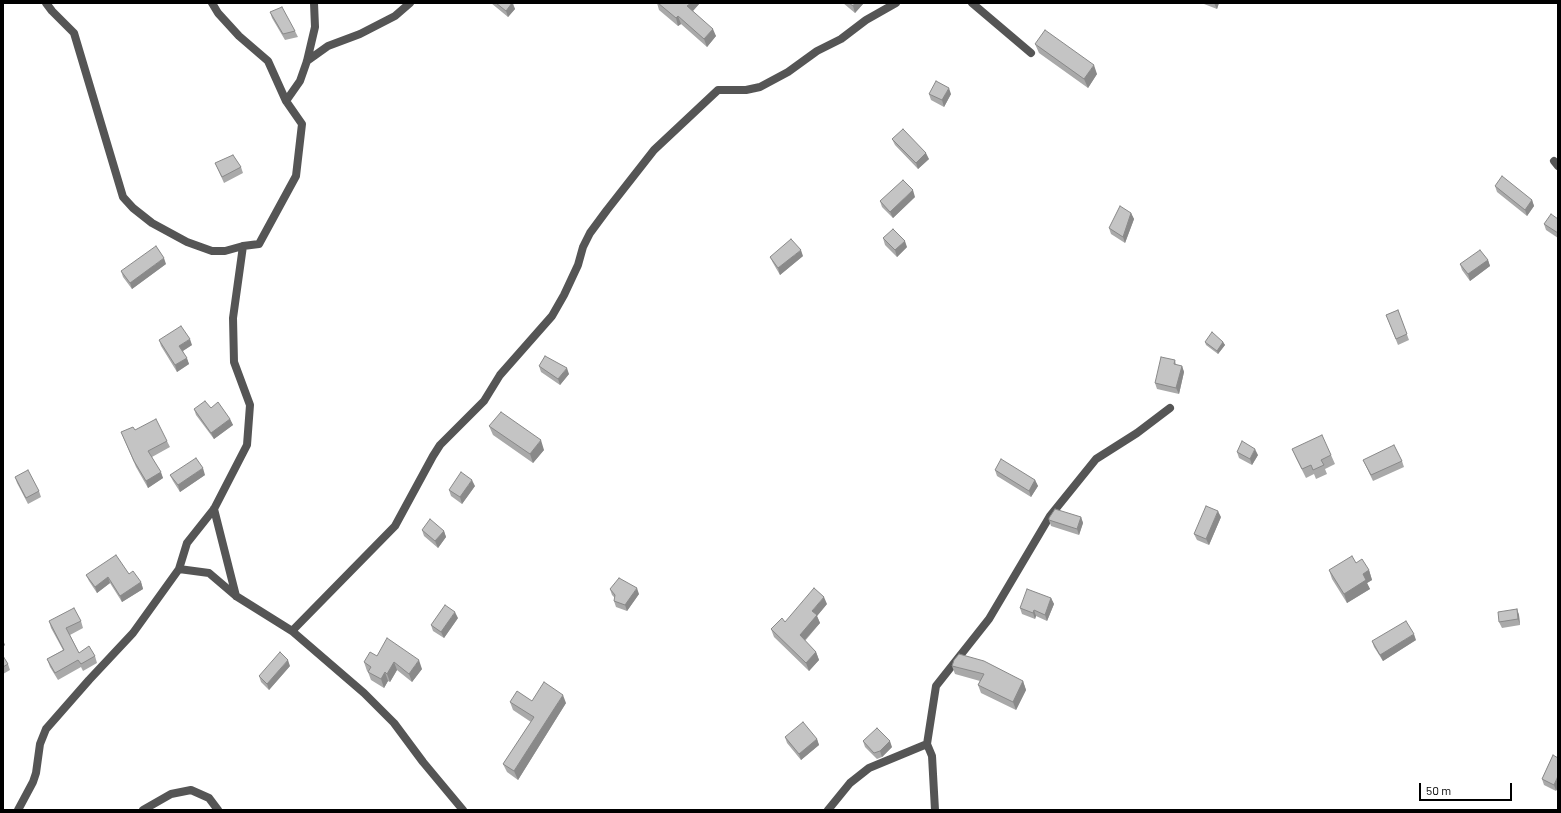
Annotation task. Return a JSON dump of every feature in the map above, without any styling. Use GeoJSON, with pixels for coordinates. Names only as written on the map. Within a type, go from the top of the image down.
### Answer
{"type":"FeatureCollection","features":[{"type":"Feature","properties":{"kind":"street"},"geometry":{"type":"LineString","coordinates":[[46,3],[74,33],[82,53],[123,197],[133,208],[152,223],[187,242],[212,251],[225,251],[243,246],[259,244],[296,176],[302,124],[286,101],[268,61],[239,36],[218,13],[212,3]]}},
{"type":"Feature","properties":{"kind":"street"},"geometry":{"type":"LineString","coordinates":[[286,101],[300,81],[307,61],[315,27],[314,3]]}},
{"type":"Feature","properties":{"kind":"street"},"geometry":{"type":"LineString","coordinates":[[307,61],[328,46],[360,34],[395,16],[410,3]]}},
{"type":"Feature","properties":{"kind":"street"},"geometry":{"type":"LineString","coordinates":[[292,631],[395,526],[432,456],[440,445],[484,401],[500,375],[552,316],[578,265],[583,247],[590,233],[654,150],[718,90],[746,90],[760,87],[788,72],[817,51],[841,39],[866,20],[896,3]]}},
{"type":"Feature","properties":{"kind":"street"},"geometry":{"type":"LineString","coordinates":[[972,3],[1031,54]]}},
{"type":"Feature","properties":{"kind":"street"},"geometry":{"type":"LineString","coordinates":[[18,810],[34,782],[40,744],[46,729],[88,680],[133,633],[179,568],[187,543],[214,509],[247,445],[250,405],[234,362],[233,318],[243,246]]}},
{"type":"Feature","properties":{"kind":"street"},"geometry":{"type":"LineString","coordinates":[[935,810],[932,756],[927,744],[936,686],[989,619],[1050,516],[1096,459],[1137,433],[1170,408]]}},
{"type":"Feature","properties":{"kind":"street"},"geometry":{"type":"LineString","coordinates":[[214,509],[236,596]]}},
{"type":"Feature","properties":{"kind":"street"},"geometry":{"type":"LineString","coordinates":[[179,568],[208,573],[236,596],[292,631],[364,693],[394,723],[463,810]]}},
{"type":"Feature","properties":{"kind":"street"},"geometry":{"type":"LineString","coordinates":[[828,810],[850,783],[869,768],[927,744]]}},
{"type":"Feature","properties":{"kind":"street"},"geometry":{"type":"LineString","coordinates":[[143,810],[170,794],[191,790],[209,798],[218,810]]}},
{"type":"Feature","properties":{"kind":"building"},"geometry":{"type":"Polygon","coordinates":[[[496,3],[512,3],[506,11],[496,3]]]}},
{"type":"Feature","properties":{"kind":"building"},"geometry":{"type":"Polygon","coordinates":[[[658,3],[691,3],[687,6],[713,29],[704,39],[678,16],[676,18],[658,3]]]}},
{"type":"Feature","properties":{"kind":"building"},"geometry":{"type":"Polygon","coordinates":[[[282,7],[295,31],[283,34],[270,12],[282,7]]]}},
{"type":"Feature","properties":{"kind":"building"},"geometry":{"type":"Polygon","coordinates":[[[1045,30],[1094,65],[1084,79],[1035,44],[1045,30]]]}},
{"type":"Feature","properties":{"kind":"building"},"geometry":{"type":"Polygon","coordinates":[[[936,81],[949,88],[942,100],[929,94],[936,81]]]}},
{"type":"Feature","properties":{"kind":"building"},"geometry":{"type":"Polygon","coordinates":[[[903,129],[926,153],[916,163],[892,139],[903,129]]]}},
{"type":"Feature","properties":{"kind":"building"},"geometry":{"type":"Polygon","coordinates":[[[233,155],[241,167],[222,177],[215,163],[233,155]]]}},
{"type":"Feature","properties":{"kind":"building"},"geometry":{"type":"Polygon","coordinates":[[[1502,176],[1532,200],[1525,210],[1495,186],[1502,176]]]}},
{"type":"Feature","properties":{"kind":"building"},"geometry":{"type":"Polygon","coordinates":[[[903,180],[913,190],[890,212],[880,201],[903,180]]]}},
{"type":"Feature","properties":{"kind":"building"},"geometry":{"type":"Polygon","coordinates":[[[1120,206],[1131,213],[1123,237],[1109,228],[1120,206]]]}},
{"type":"Feature","properties":{"kind":"building"},"geometry":{"type":"Polygon","coordinates":[[[1551,214],[1558,219],[1558,233],[1544,224],[1551,214]]]}},
{"type":"Feature","properties":{"kind":"building"},"geometry":{"type":"Polygon","coordinates":[[[893,229],[905,241],[895,250],[883,238],[893,229]]]}},
{"type":"Feature","properties":{"kind":"building"},"geometry":{"type":"Polygon","coordinates":[[[791,239],[801,250],[778,268],[770,257],[791,239]]]}},
{"type":"Feature","properties":{"kind":"building"},"geometry":{"type":"Polygon","coordinates":[[[156,246],[164,258],[130,283],[121,271],[156,246]]]}},
{"type":"Feature","properties":{"kind":"building"},"geometry":{"type":"Polygon","coordinates":[[[1480,250],[1488,260],[1468,274],[1460,264],[1480,250]]]}},
{"type":"Feature","properties":{"kind":"building"},"geometry":{"type":"Polygon","coordinates":[[[1398,310],[1407,334],[1396,339],[1386,315],[1398,310]]]}},
{"type":"Feature","properties":{"kind":"building"},"geometry":{"type":"Polygon","coordinates":[[[181,326],[190,339],[179,346],[187,358],[175,365],[159,340],[181,326]]]}},
{"type":"Feature","properties":{"kind":"building"},"geometry":{"type":"Polygon","coordinates":[[[1212,332],[1223,342],[1217,351],[1205,342],[1212,332]]]}},
{"type":"Feature","properties":{"kind":"building"},"geometry":{"type":"Polygon","coordinates":[[[545,356],[567,368],[558,379],[539,366],[545,356]]]}},
{"type":"Feature","properties":{"kind":"building"},"geometry":{"type":"Polygon","coordinates":[[[1161,357],[1175,360],[1174,364],[1182,366],[1176,388],[1155,383],[1161,357]]]}},
{"type":"Feature","properties":{"kind":"building"},"geometry":{"type":"Polygon","coordinates":[[[205,401],[211,408],[218,402],[230,419],[211,433],[194,409],[205,401]]]}},
{"type":"Feature","properties":{"kind":"building"},"geometry":{"type":"Polygon","coordinates":[[[501,412],[541,440],[530,454],[489,426],[501,412]]]}},
{"type":"Feature","properties":{"kind":"building"},"geometry":{"type":"Polygon","coordinates":[[[156,419],[167,441],[148,451],[161,472],[146,481],[134,461],[121,432],[133,427],[135,430],[156,419]]]}},
{"type":"Feature","properties":{"kind":"building"},"geometry":{"type":"Polygon","coordinates":[[[1322,435],[1331,455],[1321,460],[1324,465],[1313,470],[1311,465],[1302,469],[1292,449],[1322,435]]]}},
{"type":"Feature","properties":{"kind":"building"},"geometry":{"type":"Polygon","coordinates":[[[1242,441],[1255,449],[1250,459],[1237,452],[1242,441]]]}},
{"type":"Feature","properties":{"kind":"building"},"geometry":{"type":"Polygon","coordinates":[[[1394,445],[1402,461],[1371,475],[1363,460],[1394,445]]]}},
{"type":"Feature","properties":{"kind":"building"},"geometry":{"type":"Polygon","coordinates":[[[196,458],[203,468],[178,485],[170,475],[196,458]]]}},
{"type":"Feature","properties":{"kind":"building"},"geometry":{"type":"Polygon","coordinates":[[[1001,459],[1035,480],[1029,491],[995,470],[1001,459]]]}},
{"type":"Feature","properties":{"kind":"building"},"geometry":{"type":"Polygon","coordinates":[[[28,470],[39,491],[26,498],[15,477],[28,470]]]}},
{"type":"Feature","properties":{"kind":"building"},"geometry":{"type":"Polygon","coordinates":[[[461,472],[472,480],[460,497],[449,490],[461,472]]]}},
{"type":"Feature","properties":{"kind":"building"},"geometry":{"type":"Polygon","coordinates":[[[1206,506],[1218,511],[1206,539],[1194,534],[1206,506]]]}},
{"type":"Feature","properties":{"kind":"building"},"geometry":{"type":"Polygon","coordinates":[[[1055,509],[1081,517],[1077,529],[1049,520],[1055,509]]]}},
{"type":"Feature","properties":{"kind":"building"},"geometry":{"type":"Polygon","coordinates":[[[430,519],[444,531],[435,541],[422,530],[430,519]]]}},
{"type":"Feature","properties":{"kind":"building"},"geometry":{"type":"Polygon","coordinates":[[[116,555],[129,574],[133,571],[141,582],[120,596],[108,577],[95,587],[86,575],[116,555]]]}},
{"type":"Feature","properties":{"kind":"building"},"geometry":{"type":"Polygon","coordinates":[[[1352,556],[1356,563],[1362,559],[1369,570],[1363,574],[1366,580],[1344,594],[1329,570],[1352,556]]]}},
{"type":"Feature","properties":{"kind":"building"},"geometry":{"type":"Polygon","coordinates":[[[619,578],[637,588],[625,605],[614,601],[615,595],[610,589],[619,578]]]}},
{"type":"Feature","properties":{"kind":"building"},"geometry":{"type":"Polygon","coordinates":[[[814,588],[824,597],[812,611],[817,615],[800,635],[816,652],[806,663],[771,629],[782,618],[785,622],[814,588]]]}},
{"type":"Feature","properties":{"kind":"building"},"geometry":{"type":"Polygon","coordinates":[[[1027,589],[1051,598],[1045,615],[1034,610],[1033,613],[1020,608],[1027,589]]]}},
{"type":"Feature","properties":{"kind":"building"},"geometry":{"type":"Polygon","coordinates":[[[445,605],[455,612],[441,632],[431,625],[445,605]]]}},
{"type":"Feature","properties":{"kind":"building"},"geometry":{"type":"Polygon","coordinates":[[[74,608],[81,621],[66,628],[79,653],[89,646],[95,656],[81,664],[78,660],[55,673],[47,659],[64,650],[49,621],[74,608]]]}},
{"type":"Feature","properties":{"kind":"building"},"geometry":{"type":"Polygon","coordinates":[[[1517,609],[1518,619],[1499,622],[1498,612],[1517,609]]]}},
{"type":"Feature","properties":{"kind":"building"},"geometry":{"type":"Polygon","coordinates":[[[1406,621],[1414,634],[1380,655],[1372,641],[1406,621]]]}},
{"type":"Feature","properties":{"kind":"building"},"geometry":{"type":"Polygon","coordinates":[[[387,638],[419,660],[409,674],[394,662],[387,674],[385,672],[381,679],[368,672],[371,667],[364,662],[370,652],[377,656],[387,638]]]}},
{"type":"Feature","properties":{"kind":"building"},"geometry":{"type":"Polygon","coordinates":[[[280,652],[288,660],[267,684],[259,676],[280,652]]]}},
{"type":"Feature","properties":{"kind":"building"},"geometry":{"type":"Polygon","coordinates":[[[959,654],[984,661],[1023,681],[1013,702],[978,685],[984,674],[952,666],[954,660],[959,654]]]}},
{"type":"Feature","properties":{"kind":"building"},"geometry":{"type":"Polygon","coordinates":[[[3,656],[8,664],[3,667],[3,656]]]}},
{"type":"Feature","properties":{"kind":"building"},"geometry":{"type":"Polygon","coordinates":[[[544,682],[563,695],[514,771],[503,764],[534,717],[510,702],[517,691],[532,701],[544,682]]]}},
{"type":"Feature","properties":{"kind":"building"},"geometry":{"type":"Polygon","coordinates":[[[803,722],[817,739],[799,754],[785,737],[803,722]]]}},
{"type":"Feature","properties":{"kind":"building"},"geometry":{"type":"Polygon","coordinates":[[[877,728],[890,741],[880,751],[874,753],[863,741],[877,728]]]}},
{"type":"Feature","properties":{"kind":"building"},"geometry":{"type":"Polygon","coordinates":[[[1553,755],[1558,758],[1558,776],[1554,785],[1542,779],[1553,755]]]}}]}
